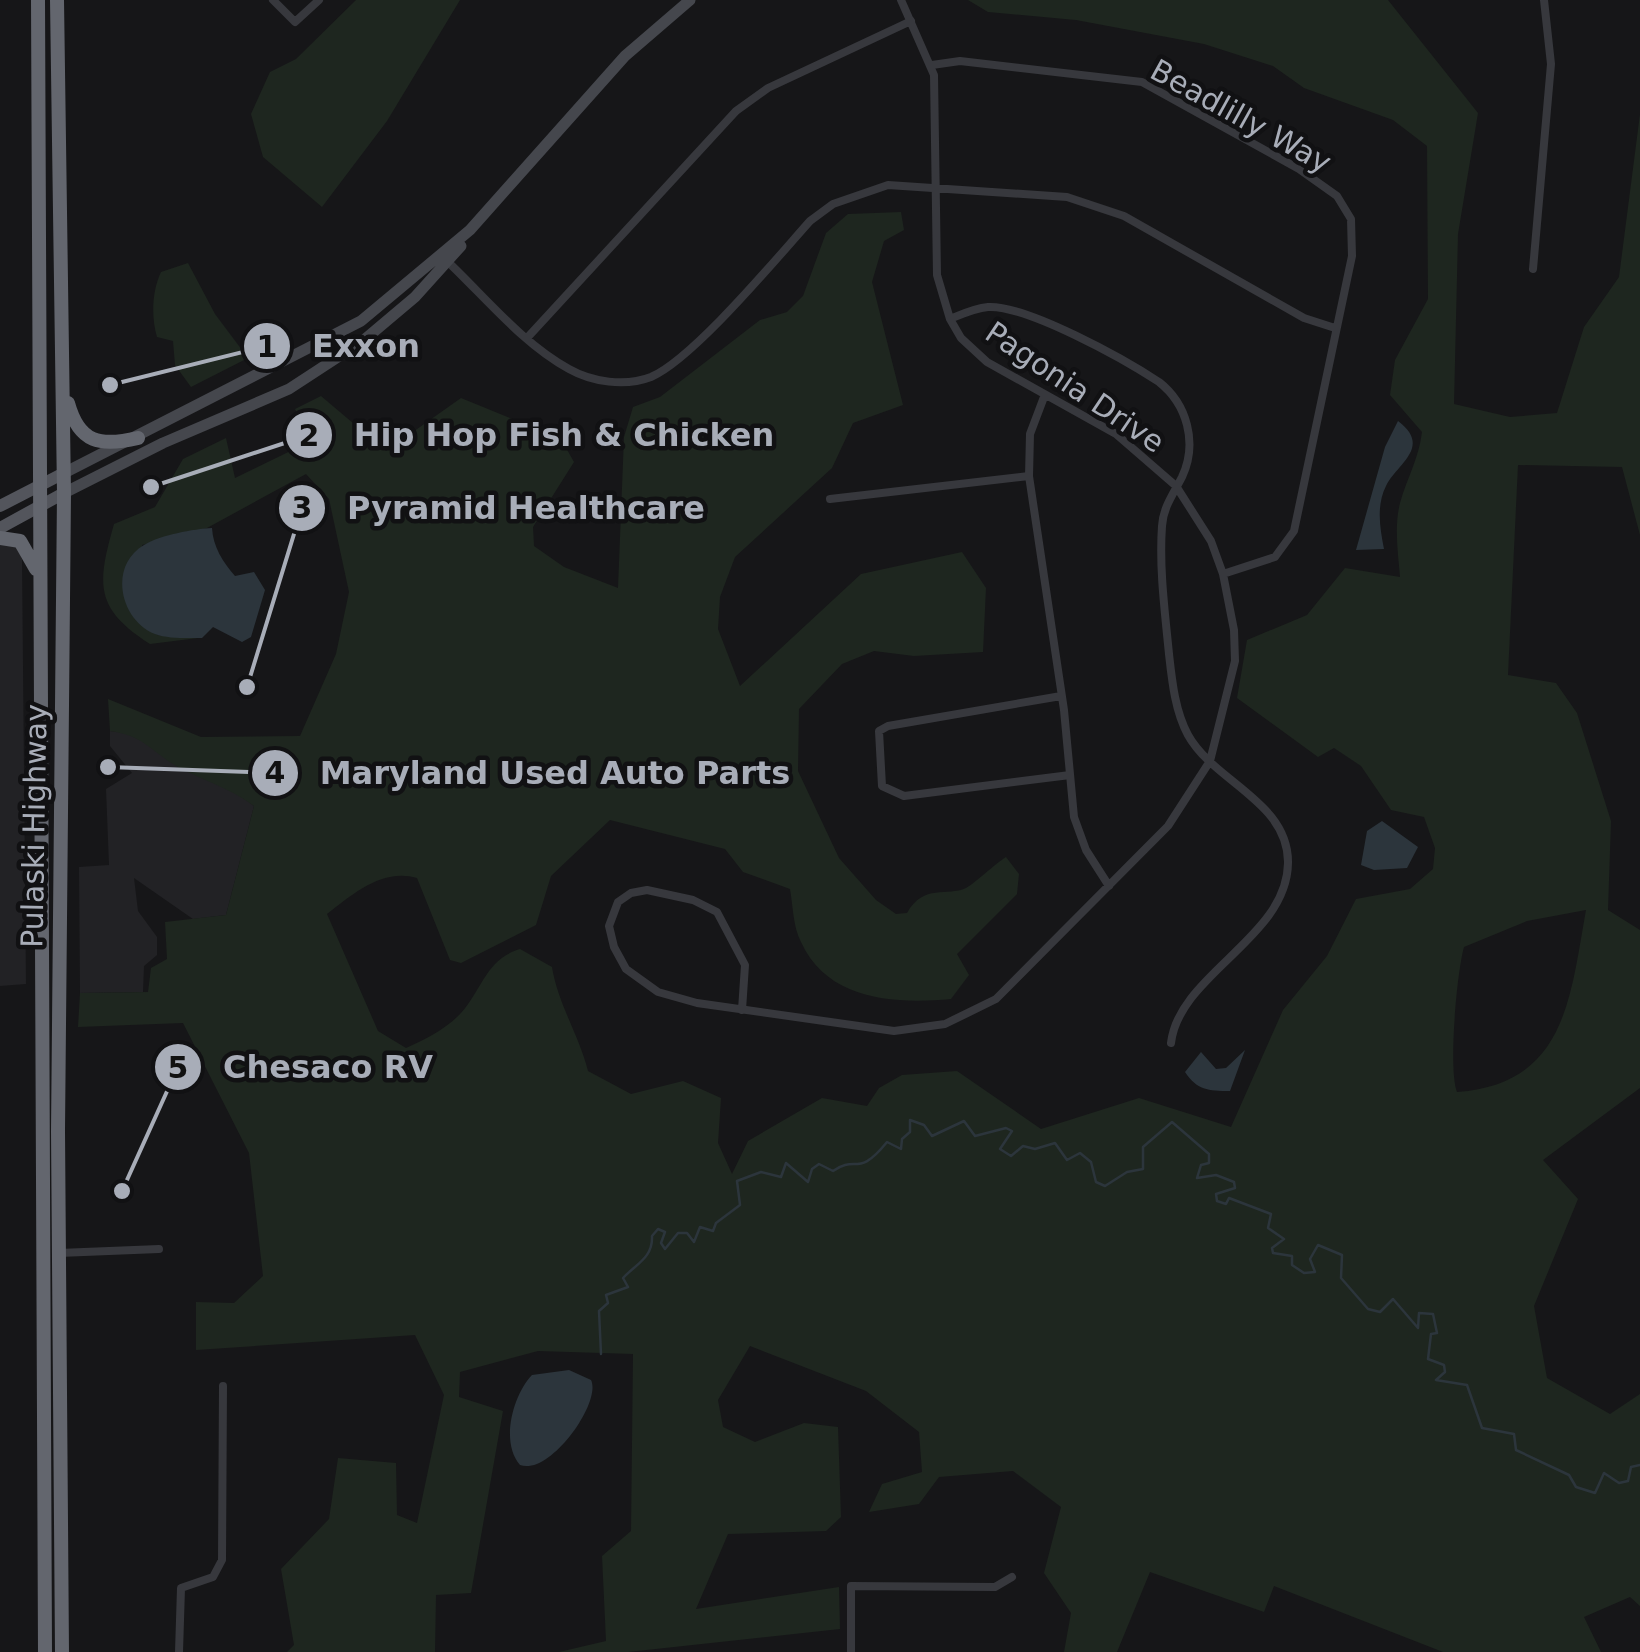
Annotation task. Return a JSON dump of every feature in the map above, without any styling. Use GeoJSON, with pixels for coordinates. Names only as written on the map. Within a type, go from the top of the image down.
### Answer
{"type":"FeatureCollection","features":[{"type":"Feature","properties":{"kind":"highway","name":"Pulaski Highway"},"geometry":{"type":"LineString","coordinates":[[38,0],[45,1652]]}},
{"type":"Feature","properties":{"kind":"highway","name":"Pulaski Highway"},"geometry":{"type":"LineString","coordinates":[[57,0],[64,472],[58,1253],[62,1652]]}},
{"type":"Feature","properties":{"kind":"highway"},"geometry":{"type":"LineString","coordinates":[[62,364],[72,417],[83,436],[100,444],[138,438]]}},
{"type":"Feature","properties":{"kind":"highway"},"geometry":{"type":"LineString","coordinates":[[0,538],[12,537],[22,543],[39,574]]}},
{"type":"Feature","properties":{"kind":"highway"},"geometry":{"type":"LineString","coordinates":[[39,756],[63,755]]}},
{"type":"Feature","properties":{"kind":"main road"},"geometry":{"type":"LineString","coordinates":[[0,506],[361,321],[462,238],[625,56],[690,0]]}},
{"type":"Feature","properties":{"kind":"main road"},"geometry":{"type":"LineString","coordinates":[[0,528],[162,443],[289,388],[364,340],[415,297],[448,262],[520,172]]}},
{"type":"Feature","properties":{"kind":"street"},"geometry":{"type":"LineString","coordinates":[[273,0],[296,22],[319,0]]}},
{"type":"Feature","properties":{"kind":"street","name":"Pagonia Drive"},"geometry":{"type":"LineString","coordinates":[[742,1010],[745,965],[717,912],[692,900],[646,890],[631,893],[618,902],[609,926],[626,969],[658,992],[742,1010],[894,1031],[946,1024],[996,999],[1168,826],[1210,761],[1234,661],[1234,630],[1223,574],[1212,541],[1176,486],[1116,434],[1044,397],[975,353],[950,319],[936,274],[932,65],[901,0]]}},
{"type":"Feature","properties":{"kind":"street"},"geometry":{"type":"LineString","coordinates":[[1533,269],[1550,64],[1544,0]]}},
{"type":"Feature","properties":{"kind":"street"},"geometry":{"type":"LineString","coordinates":[[528,338],[736,111],[768,88],[911,21]]}},
{"type":"Feature","properties":{"kind":"street","name":"Beadlilly Way"},"geometry":{"type":"LineString","coordinates":[[932,65],[960,61],[1142,82],[1300,169],[1337,196],[1351,218],[1352,256],[1294,530],[1275,557],[1223,574]]}},
{"type":"Feature","properties":{"kind":"street"},"geometry":{"type":"LineString","coordinates":[[448,262],[528,338],[568,368],[600,381],[649,378],[672,366],[810,221],[832,204],[888,185],[936,186],[1067,198],[1105,207],[1304,318],[1335,328]]}},
{"type":"Feature","properties":{"kind":"street"},"geometry":{"type":"LineString","coordinates":[[950,319],[985,307],[1029,316],[1159,382],[1172,392],[1188,425],[1190,445],[1162,522],[1170,666],[1176,703],[1188,737],[1278,826],[1288,861],[1286,883],[1270,915],[1178,1018],[1171,1042]]}},
{"type":"Feature","properties":{"kind":"street"},"geometry":{"type":"LineString","coordinates":[[1044,397],[1030,434],[1030,476],[1074,818],[1086,850],[1109,886]]}},
{"type":"Feature","properties":{"kind":"street"},"geometry":{"type":"LineString","coordinates":[[830,499],[1030,476]]}},
{"type":"Feature","properties":{"kind":"street"},"geometry":{"type":"LineString","coordinates":[[1061,696],[888,726],[880,731],[877,745],[882,786],[904,796],[1070,774]]}},
{"type":"Feature","properties":{"kind":"street"},"geometry":{"type":"LineString","coordinates":[[58,1253],[159,1250]]}},
{"type":"Feature","properties":{"kind":"street"},"geometry":{"type":"LineString","coordinates":[[179,1652],[181,1588],[213,1576],[222,1560],[223,1386]]}},
{"type":"Feature","properties":{"kind":"street"},"geometry":{"type":"LineString","coordinates":[[852,1652],[851,1586],[996,1587],[1012,1577]]}},
{"type":"Feature","properties":{"kind":"shaded area"},"geometry":{"type":"Polygon","coordinates":[[[356,0],[460,0],[387,121],[322,207],[263,157],[251,114],[270,72],[296,59],[356,0]]]}},
{"type":"Feature","properties":{"kind":"shaded area"},"geometry":{"type":"Polygon","coordinates":[[[968,0],[1388,0],[1478,113],[1458,234],[1454,404],[1510,417],[1557,413],[1584,327],[1619,277],[1640,114],[1640,535],[1622,467],[1518,465],[1508,675],[1556,683],[1577,713],[1611,821],[1608,910],[1640,930],[1640,1088],[1543,1160],[1578,1199],[1534,1306],[1547,1378],[1610,1414],[1640,1394],[1640,1606],[1630,1597],[1584,1617],[1601,1652],[1443,1652],[1274,1586],[1264,1612],[1150,1572],[1117,1652],[1064,1652],[1071,1613],[1044,1573],[1061,1507],[1013,1471],[939,1477],[919,1504],[869,1512],[882,1484],[922,1472],[919,1432],[866,1391],[750,1346],[718,1400],[723,1427],[755,1442],[804,1423],[838,1427],[841,1517],[826,1531],[728,1534],[696,1609],[839,1587],[840,1629],[628,1652],[559,1652],[606,1641],[602,1556],[631,1531],[633,1354],[538,1351],[460,1372],[459,1397],[503,1411],[471,1593],[436,1595],[435,1652],[287,1652],[294,1645],[281,1569],[329,1519],[338,1458],[396,1463],[397,1515],[417,1523],[444,1395],[415,1335],[196,1350],[196,1302],[234,1303],[263,1276],[249,1153],[183,1023],[78,1027],[80,993],[148,992],[151,968],[167,959],[165,922],[226,915],[254,806],[178,767],[140,740],[110,731],[108,699],[201,737],[300,736],[336,654],[349,592],[329,499],[306,474],[207,528],[142,545],[157,635],[198,638],[150,644],[132,631],[118,618],[105,593],[105,563],[114,524],[155,507],[183,459],[226,438],[235,478],[311,441],[295,409],[321,396],[386,451],[461,398],[561,439],[574,462],[533,527],[534,546],[564,567],[618,588],[624,437],[633,407],[660,397],[760,320],[787,312],[803,296],[826,233],[848,214],[901,212],[904,230],[884,241],[872,282],[903,405],[853,423],[832,468],[735,557],[720,597],[718,629],[740,686],[861,574],[962,552],[986,588],[983,652],[914,656],[874,651],[842,664],[799,709],[798,771],[839,858],[876,900],[896,914],[907,913],[928,894],[966,888],[1006,857],[1019,874],[1017,894],[957,954],[969,975],[951,999],[886,999],[846,987],[813,962],[801,942],[790,889],[743,872],[725,849],[610,820],[551,876],[536,925],[461,963],[450,960],[417,878],[381,879],[327,914],[378,1031],[406,1048],[455,1019],[492,967],[509,954],[520,949],[552,967],[588,1071],[631,1094],[683,1081],[721,1098],[718,1143],[732,1174],[748,1141],[822,1098],[867,1106],[879,1088],[902,1075],[957,1071],[1041,1129],[1139,1098],[1231,1127],[1283,1010],[1327,956],[1356,899],[1410,889],[1433,869],[1435,848],[1424,817],[1391,810],[1361,766],[1334,748],[1318,757],[1237,698],[1247,640],[1307,615],[1345,568],[1400,577],[1398,512],[1422,432],[1390,395],[1395,360],[1428,299],[1427,146],[1393,120],[1304,88],[1273,66],[1204,44],[1076,20],[988,12],[968,0]],[[1586,910],[1527,921],[1464,947],[1453,1043],[1457,1092],[1493,1085],[1521,1073],[1541,1054],[1567,1004],[1586,910]]]}},
{"type":"Feature","properties":{"kind":"shaded area"},"geometry":{"type":"Polygon","coordinates":[[[188,263],[215,314],[248,358],[191,387],[175,365],[173,341],[157,337],[153,313],[161,272],[188,263]]]}},
{"type":"Feature","properties":{"kind":"shaded area"},"geometry":{"type":"Polygon","coordinates":[[[1398,421],[1408,430],[1412,447],[1381,501],[1384,549],[1356,550],[1385,447],[1398,421]]]}},
{"type":"Feature","properties":{"kind":"shaded area"},"geometry":{"type":"Polygon","coordinates":[[[212,528],[219,554],[235,576],[254,572],[265,590],[251,637],[242,642],[213,627],[202,638],[172,637],[143,627],[133,617],[123,592],[122,579],[133,554],[159,538],[212,528]]]}},
{"type":"Feature","properties":{"kind":"shaded area"},"geometry":{"type":"Polygon","coordinates":[[[0,543],[16,546],[22,559],[26,984],[0,986],[0,543]]]}},
{"type":"Feature","properties":{"kind":"shaded area"},"geometry":{"type":"Polygon","coordinates":[[[110,731],[136,734],[177,766],[230,788],[254,806],[226,915],[193,919],[134,878],[138,911],[157,937],[157,955],[144,966],[143,992],[80,993],[79,867],[109,865],[106,789],[132,773],[110,746],[110,731]]]}},
{"type":"Feature","properties":{"kind":"shaded area"},"geometry":{"type":"Polygon","coordinates":[[[1382,821],[1418,847],[1407,868],[1374,870],[1361,865],[1367,831],[1382,821]]]}},
{"type":"Feature","properties":{"kind":"shaded area"},"geometry":{"type":"Polygon","coordinates":[[[1245,1050],[1230,1091],[1204,1088],[1185,1072],[1201,1052],[1216,1069],[1226,1068],[1245,1050]]]}},
{"type":"Feature","properties":{"kind":"shaded area"},"geometry":{"type":"Polygon","coordinates":[[[569,1370],[591,1380],[589,1404],[559,1449],[532,1465],[520,1465],[510,1432],[519,1394],[532,1375],[569,1370]]]}},
{"type":"Feature","properties":{"kind":"waterway"},"geometry":{"type":"LineString","coordinates":[[601,1354],[599,1311],[608,1303],[606,1295],[628,1287],[623,1278],[647,1255],[652,1236],[658,1229],[665,1232],[661,1243],[665,1249],[678,1233],[687,1233],[694,1242],[700,1227],[713,1231],[716,1223],[740,1205],[737,1181],[761,1172],[781,1177],[786,1163],[808,1182],[812,1169],[819,1164],[833,1171],[847,1164],[863,1163],[887,1142],[901,1149],[902,1139],[910,1132],[910,1120],[924,1125],[932,1136],[964,1121],[975,1136],[1006,1128],[1012,1131],[1000,1149],[1011,1156],[1023,1146],[1035,1149],[1055,1143],[1067,1160],[1080,1153],[1091,1162],[1096,1182],[1105,1186],[1127,1172],[1143,1169],[1143,1147],[1172,1122],[1209,1154],[1209,1163],[1201,1165],[1197,1178],[1216,1175],[1234,1182],[1235,1188],[1216,1194],[1217,1201],[1226,1204],[1229,1198],[1271,1214],[1268,1228],[1284,1239],[1272,1248],[1273,1253],[1292,1256],[1292,1265],[1304,1273],[1315,1272],[1310,1259],[1318,1245],[1342,1255],[1341,1278],[1368,1309],[1380,1312],[1393,1299],[1418,1328],[1419,1313],[1433,1314],[1437,1333],[1431,1334],[1428,1359],[1444,1365],[1445,1372],[1436,1380],[1467,1385],[1482,1428],[1514,1434],[1516,1450],[1569,1475],[1576,1487],[1595,1493],[1604,1473],[1619,1483],[1628,1481],[1631,1467],[1640,1465]]}},
{"type":"Feature","properties":{"kind":"place","name":"Exxon"},"geometry":{"type":"Point","coordinates":[110,385]}},
{"type":"Feature","properties":{"kind":"place","name":"Hip Hop Fish & Chicken"},"geometry":{"type":"Point","coordinates":[151,487]}},
{"type":"Feature","properties":{"kind":"place","name":"Pyramid Healthcare"},"geometry":{"type":"Point","coordinates":[247,687]}},
{"type":"Feature","properties":{"kind":"place","name":"Maryland Used Auto Parts"},"geometry":{"type":"Point","coordinates":[108,767]}},
{"type":"Feature","properties":{"kind":"place","name":"Chesaco RV"},"geometry":{"type":"Point","coordinates":[122,1191]}}]}
